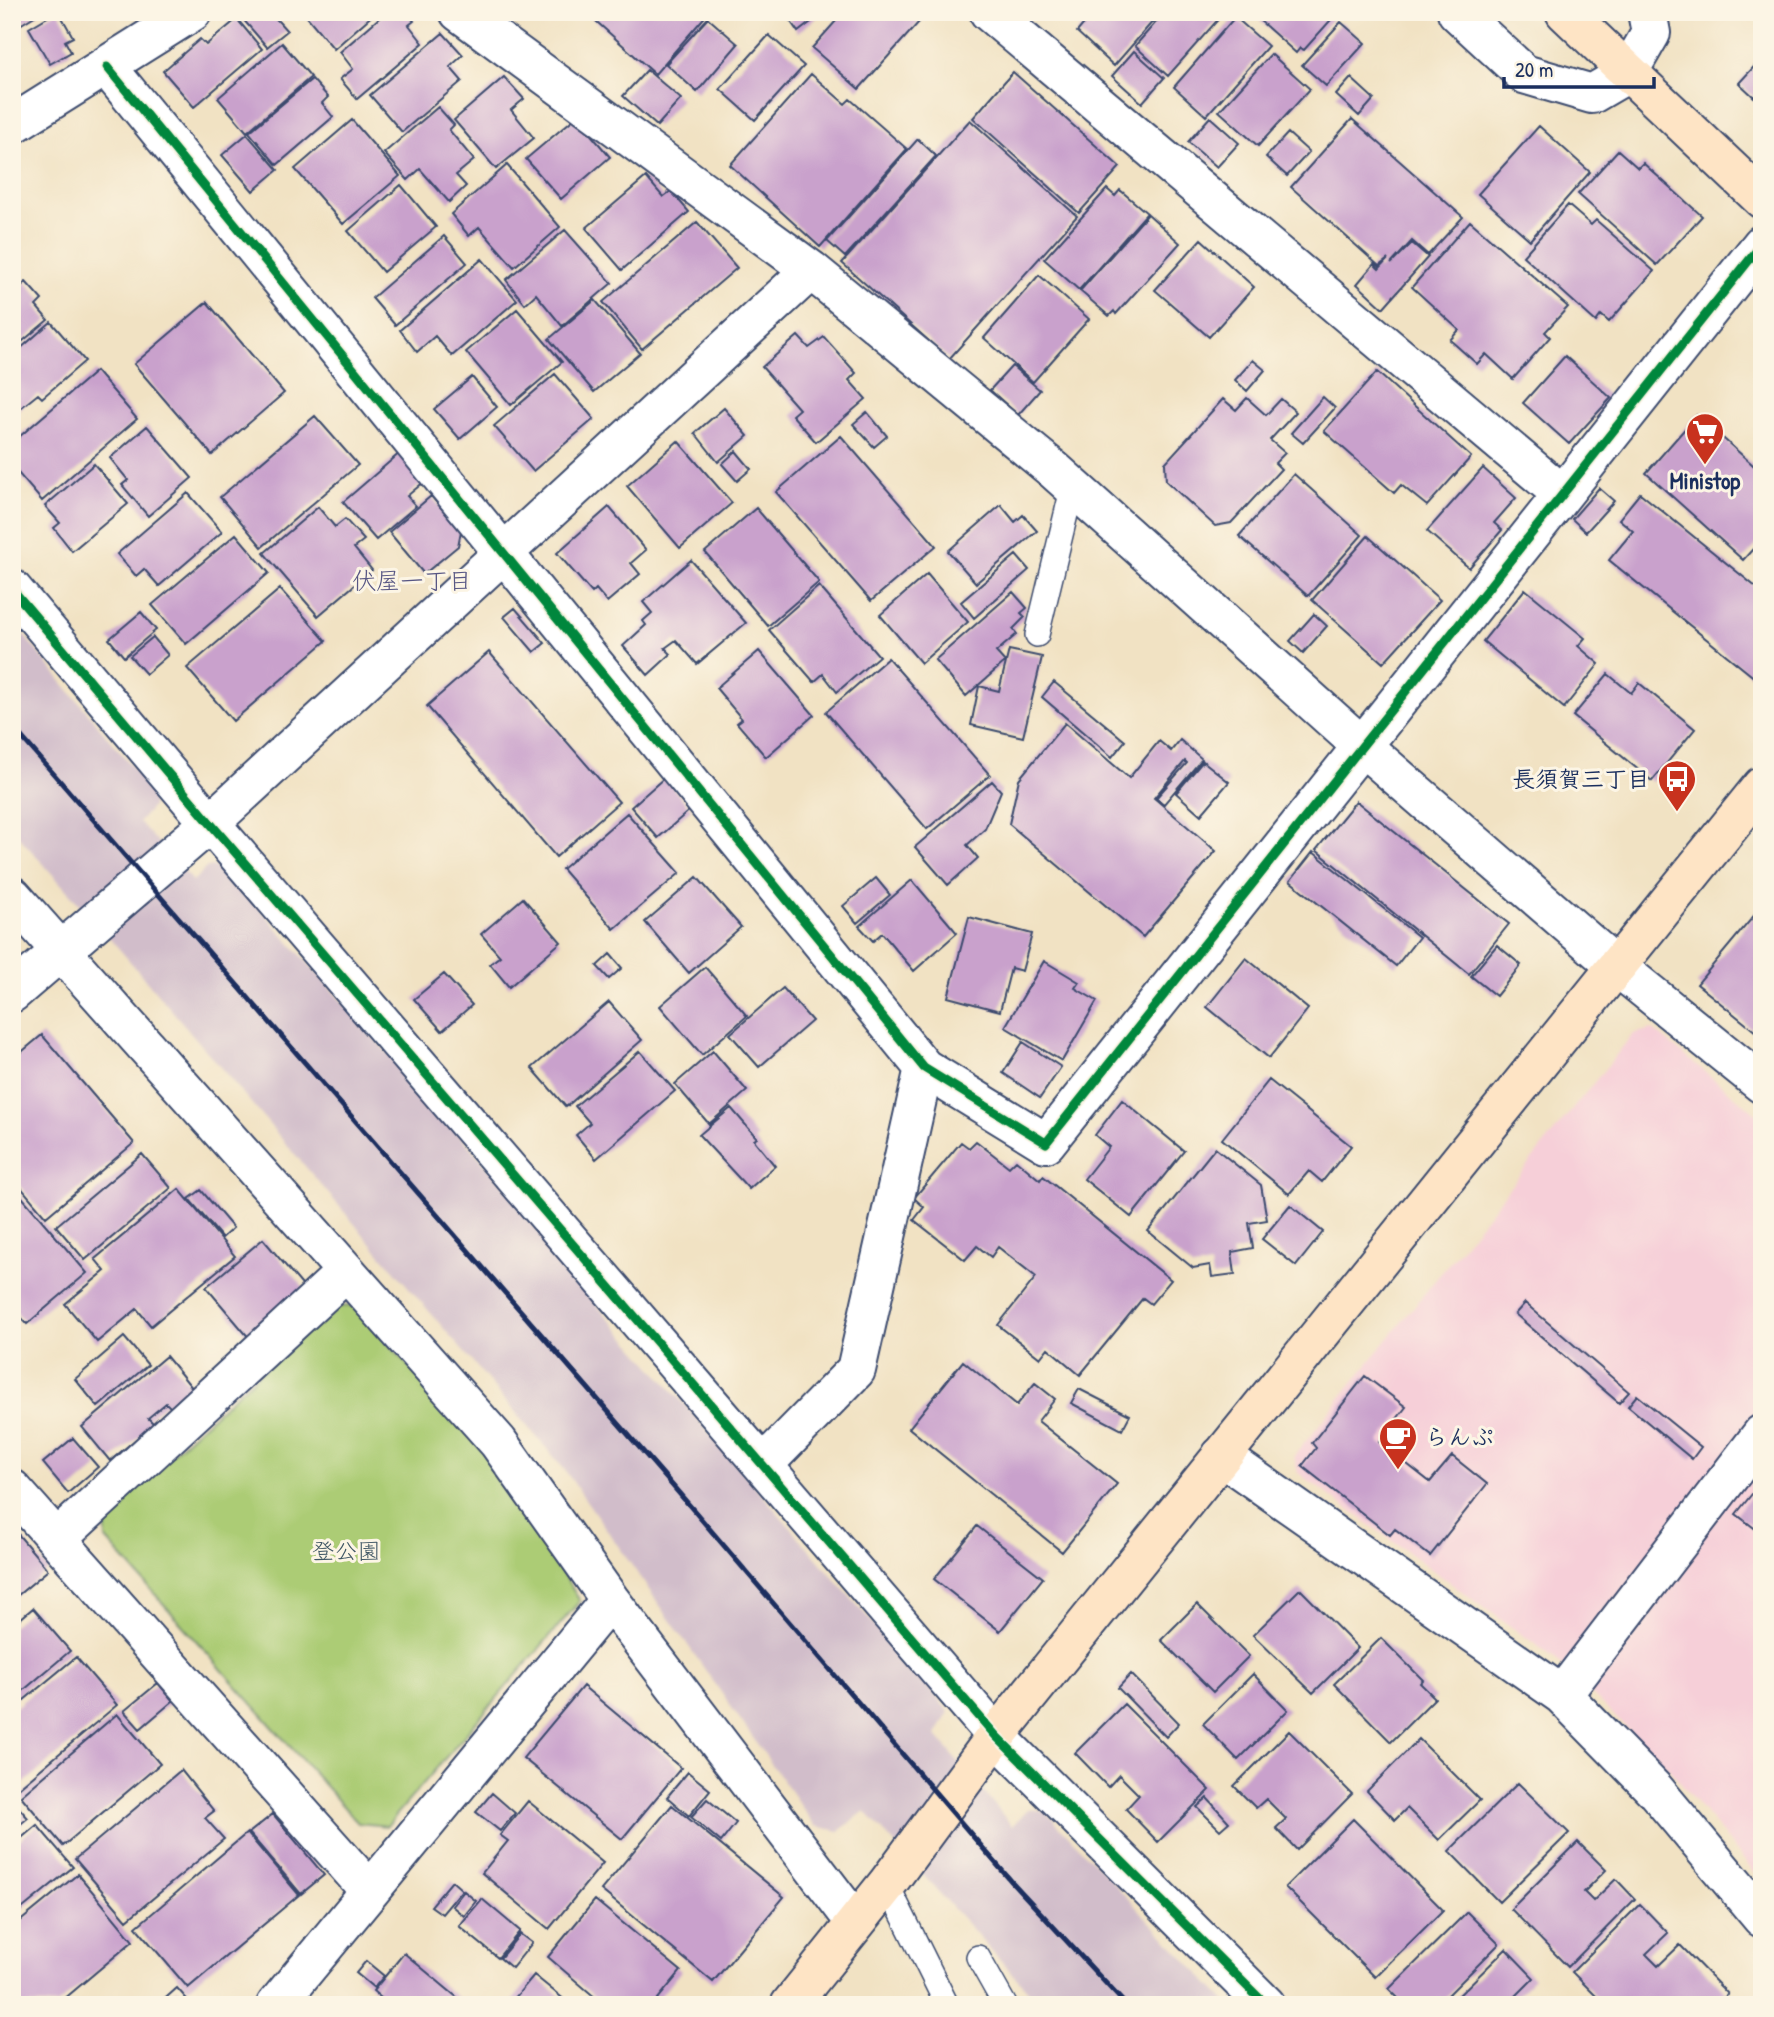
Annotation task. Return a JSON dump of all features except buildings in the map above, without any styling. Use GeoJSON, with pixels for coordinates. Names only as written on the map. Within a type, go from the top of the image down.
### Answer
{"type":"FeatureCollection","features":[{"type":"Feature","properties":{"kind":"street"},"geometry":{"type":"LineString","coordinates":[[12,125],[192,12]]}},
{"type":"Feature","properties":{"kind":"street"},"geometry":{"type":"LineString","coordinates":[[459,12],[811,270],[1073,485],[1362,746],[1616,967],[1762,1084]]}},
{"type":"Feature","properties":{"kind":"street"},"geometry":{"type":"LineString","coordinates":[[989,12],[1562,494]]}},
{"type":"Feature","properties":{"kind":"street"},"geometry":{"type":"LineString","coordinates":[[1457,12],[1524,74],[1592,94],[1628,73],[1651,33],[1647,12]]}},
{"type":"Feature","properties":{"kind":"street"},"geometry":{"type":"LineString","coordinates":[[1565,12],[1762,199]]}},
{"type":"Feature","properties":{"kind":"street"},"geometry":{"type":"LineString","coordinates":[[107,67],[924,1068],[1046,1143],[1762,244]]}},
{"type":"Feature","properties":{"kind":"street"},"geometry":{"type":"LineString","coordinates":[[12,993],[210,823],[811,270]]}},
{"type":"Feature","properties":{"kind":"street"},"geometry":{"type":"LineString","coordinates":[[12,589],[996,1736],[1266,2005]]}},
{"type":"Feature","properties":{"kind":"street"},"geometry":{"type":"LineString","coordinates":[[790,2005],[887,1884],[996,1736],[1762,786]]}},
{"type":"Feature","properties":{"kind":"street"},"geometry":{"type":"LineString","coordinates":[[12,896],[498,1442],[610,1600],[855,1922]]}},
{"type":"Feature","properties":{"kind":"street"},"geometry":{"type":"LineString","coordinates":[[763,1465],[856,1370],[924,1068]]}},
{"type":"Feature","properties":{"kind":"street"},"geometry":{"type":"LineString","coordinates":[[57,1539],[346,1272]]}},
{"type":"Feature","properties":{"kind":"street"},"geometry":{"type":"LineString","coordinates":[[1562,1695],[1762,1434]]}},
{"type":"Feature","properties":{"kind":"street"},"geometry":{"type":"LineString","coordinates":[[1221,1456],[1562,1695],[1655,1790],[1762,1918]]}},
{"type":"Feature","properties":{"kind":"street"},"geometry":{"type":"LineString","coordinates":[[12,1489],[370,1891]]}},
{"type":"Feature","properties":{"kind":"street"},"geometry":{"type":"LineString","coordinates":[[276,2005],[610,1600]]}},
{"type":"Feature","properties":{"kind":"lane"},"geometry":{"type":"LineString","coordinates":[[1037,635],[1073,485]]}},
{"type":"Feature","properties":{"kind":"lane"},"geometry":{"type":"LineString","coordinates":[[887,1884],[947,2005]]}},
{"type":"Feature","properties":{"kind":"lane"},"geometry":{"type":"LineString","coordinates":[[978,1957],[1005,2005]]}},
{"type":"Feature","properties":{"kind":"shaded area"},"geometry":{"type":"Polygon","coordinates":[[[12,621],[153,792],[152,807],[139,822],[193,881],[207,867],[224,868],[501,1182],[586,1293],[949,1712],[936,1735],[1012,1826],[1028,1809],[1045,1811],[1229,2005],[1041,2005],[865,1811],[839,1831],[815,1826],[564,1469],[121,951],[12,829],[12,621]]]}},
{"type":"Feature","properties":{"kind":"shaded area"},"geometry":{"type":"Polygon","coordinates":[[[1652,1029],[1762,1118],[1762,1882],[1668,1768],[1553,1657],[1298,1473],[1294,1456],[1633,1034],[1652,1029]]]}},
{"type":"Feature","properties":{"kind":"green space","name":"登公園"},"geometry":{"type":"Polygon","coordinates":[[[354,1306],[484,1448],[580,1601],[387,1826],[358,1823],[106,1539],[105,1515],[331,1307],[354,1306]]]}},
{"type":"Feature","properties":{"kind":"railway"},"geometry":{"type":"LineString","coordinates":[[12,726],[666,1478],[1012,1882],[1126,2005]]}},
{"type":"Feature","properties":{"kind":"cycle path"},"geometry":{"type":"LineString","coordinates":[[107,67],[924,1068],[1046,1143],[1762,244]]}},
{"type":"Feature","properties":{"kind":"cycle path"},"geometry":{"type":"LineString","coordinates":[[12,589],[996,1736],[1266,2005]]}},
{"type":"Feature","properties":{"kind":"place","name":"Ministop"},"geometry":{"type":"Point","coordinates":[1705,466]}},
{"type":"Feature","properties":{"kind":"place","name":"長須賀三丁目"},"geometry":{"type":"Point","coordinates":[1677,813]}},
{"type":"Feature","properties":{"kind":"place","name":"らんぷ"},"geometry":{"type":"Point","coordinates":[1398,1471]}},
{"type":"Feature","properties":{"kind":"district","name":"伏屋一丁目"},"geometry":{"type":"Point","coordinates":[412,581]}}]}
